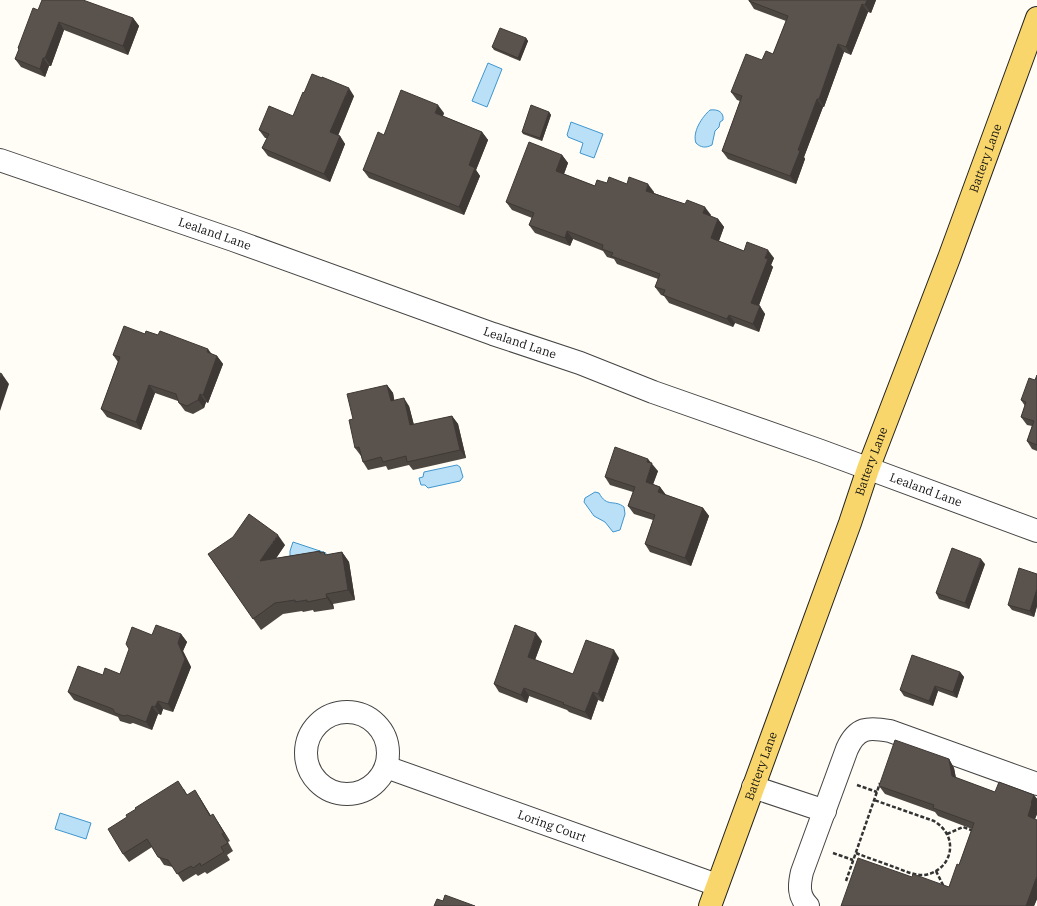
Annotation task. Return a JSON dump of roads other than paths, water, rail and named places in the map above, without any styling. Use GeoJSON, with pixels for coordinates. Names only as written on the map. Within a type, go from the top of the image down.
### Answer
{"type":"FeatureCollection","features":[{"type":"Feature","properties":{"kind":"main road","name":"Battery Lane"},"geometry":{"type":"LineString","coordinates":[[710,906],[850,523],[868,469],[949,258],[1037,18]]}},
{"type":"Feature","properties":{"kind":"street","name":"Lealand Lane"},"geometry":{"type":"LineString","coordinates":[[0,160],[233,240],[493,334],[580,363],[653,392],[821,451],[1037,531]]}},
{"type":"Feature","properties":{"kind":"street"},"geometry":{"type":"LineString","coordinates":[[808,906],[800,895],[802,872],[850,742],[857,734],[869,728],[890,731],[1037,784]]}},
{"type":"Feature","properties":{"kind":"street","name":"Loring Court"},"geometry":{"type":"LineString","coordinates":[[386,767],[717,885]]}},
{"type":"Feature","properties":{"kind":"street"},"geometry":{"type":"LineString","coordinates":[[753,787],[824,811]]}},
{"type":"Feature","properties":{"kind":"water"},"geometry":{"type":"Polygon","coordinates":[[[488,63],[502,69],[487,107],[472,101],[488,63]]]}},
{"type":"Feature","properties":{"kind":"water"},"geometry":{"type":"Polygon","coordinates":[[[710,110],[720,112],[723,115],[723,120],[720,122],[719,127],[715,131],[712,145],[702,147],[696,143],[695,134],[701,121],[710,110]]]}},
{"type":"Feature","properties":{"kind":"water"},"geometry":{"type":"Polygon","coordinates":[[[571,122],[603,134],[594,158],[580,153],[583,143],[568,137],[567,135],[571,122]]]}},
{"type":"Feature","properties":{"kind":"water"},"geometry":{"type":"Polygon","coordinates":[[[457,465],[460,467],[463,477],[460,481],[428,488],[425,485],[421,485],[419,478],[423,477],[424,472],[457,465]]]}},
{"type":"Feature","properties":{"kind":"water"},"geometry":{"type":"Polygon","coordinates":[[[595,492],[599,493],[602,498],[608,502],[624,507],[625,514],[620,530],[613,532],[605,522],[594,516],[584,502],[585,498],[595,492]]]}},
{"type":"Feature","properties":{"kind":"water"},"geometry":{"type":"Polygon","coordinates":[[[293,542],[326,553],[325,559],[290,556],[293,542]]]}},
{"type":"Feature","properties":{"kind":"water"},"geometry":{"type":"Polygon","coordinates":[[[60,813],[91,823],[86,839],[55,829],[60,813]]]}}]}
